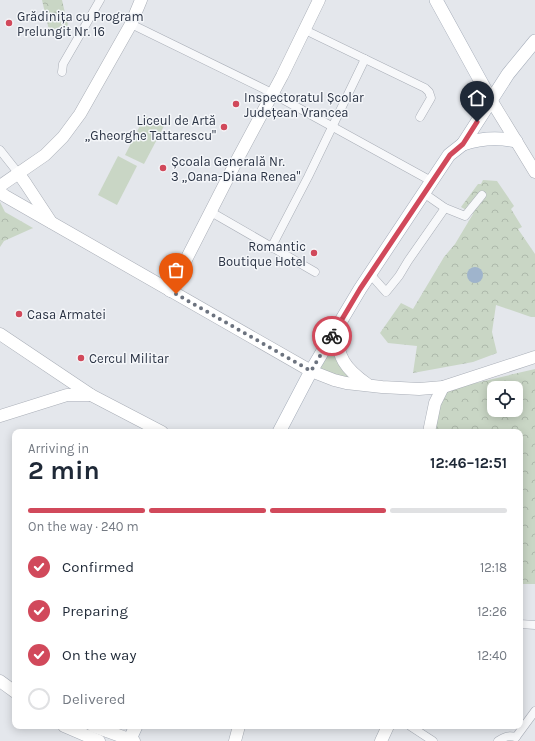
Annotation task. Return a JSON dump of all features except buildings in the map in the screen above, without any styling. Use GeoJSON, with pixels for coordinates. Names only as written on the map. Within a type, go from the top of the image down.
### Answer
{"type":"FeatureCollection","features":[{"type":"Feature","properties":{"kind":"main road"},"geometry":{"type":"LineString","coordinates":[[436,0],[491,100]]}},
{"type":"Feature","properties":{"kind":"main road"},"geometry":{"type":"LineString","coordinates":[[281,429],[311,371],[370,274],[450,155],[463,144],[508,74],[535,41]]}},
{"type":"Feature","properties":{"kind":"main road"},"geometry":{"type":"LineString","coordinates":[[463,144],[489,138],[502,138],[516,141]]}},
{"type":"Feature","properties":{"kind":"main road"},"geometry":{"type":"LineString","coordinates":[[131,740],[135,729]]}},
{"type":"Feature","properties":{"kind":"street"},"geometry":{"type":"LineString","coordinates":[[62,72],[63,64],[100,0]]}},
{"type":"Feature","properties":{"kind":"street"},"geometry":{"type":"LineString","coordinates":[[0,186],[46,155],[63,138],[80,114],[131,24],[141,0]]}},
{"type":"Feature","properties":{"kind":"street"},"geometry":{"type":"LineString","coordinates":[[170,291],[305,30],[319,0]]}},
{"type":"Feature","properties":{"kind":"street"},"geometry":{"type":"LineString","coordinates":[[131,24],[272,94],[433,182]]}},
{"type":"Feature","properties":{"kind":"street"},"geometry":{"type":"LineString","coordinates":[[305,30],[417,83],[429,92],[431,98],[420,117]]}},
{"type":"Feature","properties":{"kind":"street"},"geometry":{"type":"LineString","coordinates":[[271,248],[308,177],[365,59]]}},
{"type":"Feature","properties":{"kind":"street"},"geometry":{"type":"LineString","coordinates":[[491,100],[535,172]]}},
{"type":"Feature","properties":{"kind":"street"},"geometry":{"type":"LineString","coordinates":[[0,150],[19,174],[52,222]]}},
{"type":"Feature","properties":{"kind":"street"},"geometry":{"type":"LineString","coordinates":[[0,192],[311,371],[334,380],[369,386],[419,389],[443,387],[535,357]]}},
{"type":"Feature","properties":{"kind":"street"},"geometry":{"type":"LineString","coordinates":[[425,194],[445,208],[465,216],[482,195]]}},
{"type":"Feature","properties":{"kind":"street"},"geometry":{"type":"LineString","coordinates":[[370,274],[386,292],[399,276],[445,208]]}},
{"type":"Feature","properties":{"kind":"street"},"geometry":{"type":"LineString","coordinates":[[211,212],[315,272]]}},
{"type":"Feature","properties":{"kind":"street"},"geometry":{"type":"LineString","coordinates":[[335,330],[337,347],[346,366],[352,374],[369,386]]}},
{"type":"Feature","properties":{"kind":"street"},"geometry":{"type":"LineString","coordinates":[[0,334],[91,395],[156,429]]}},
{"type":"Feature","properties":{"kind":"street"},"geometry":{"type":"LineString","coordinates":[[430,429],[435,402],[443,387]]}},
{"type":"Feature","properties":{"kind":"street"},"geometry":{"type":"LineString","coordinates":[[0,416],[67,395],[91,395]]}},
{"type":"Feature","properties":{"kind":"street"},"geometry":{"type":"LineString","coordinates":[[523,624],[535,625]]}},
{"type":"Feature","properties":{"kind":"street"},"geometry":{"type":"LineString","coordinates":[[0,681],[12,690]]}},
{"type":"Feature","properties":{"kind":"street"},"geometry":{"type":"LineString","coordinates":[[498,741],[510,735],[517,739],[535,711]]}},
{"type":"Feature","properties":{"kind":"street"},"geometry":{"type":"LineString","coordinates":[[71,729],[99,741]]}},
{"type":"Feature","properties":{"kind":"street"},"geometry":{"type":"LineString","coordinates":[[101,729],[131,740]]}},
{"type":"Feature","properties":{"kind":"street"},"geometry":{"type":"LineString","coordinates":[[235,741],[238,729]]}},
{"type":"Feature","properties":{"kind":"street"},"geometry":{"type":"LineString","coordinates":[[381,741],[387,729]]}},
{"type":"Feature","properties":{"kind":"street"},"geometry":{"type":"LineString","coordinates":[[415,729],[433,741]]}},
{"type":"Feature","properties":{"kind":"green space"},"geometry":{"type":"Polygon","coordinates":[[[42,0],[62,0],[68,26],[49,30],[42,0]]]}},
{"type":"Feature","properties":{"kind":"green space"},"geometry":{"type":"Polygon","coordinates":[[[145,116],[164,126],[144,164],[125,155],[145,116]]]}},
{"type":"Feature","properties":{"kind":"green space"},"geometry":{"type":"Polygon","coordinates":[[[118,156],[137,166],[117,205],[98,195],[118,156]]]}},
{"type":"Feature","properties":{"kind":"green space"},"geometry":{"type":"Polygon","coordinates":[[[483,180],[497,181],[514,206],[511,209],[522,227],[518,229],[535,254],[535,317],[496,305],[492,332],[497,353],[473,362],[413,373],[417,346],[388,343],[380,333],[401,303],[413,309],[444,257],[455,244],[473,214],[461,207],[478,184],[481,184],[483,180]]]}},
{"type":"Feature","properties":{"kind":"green space"},"geometry":{"type":"Polygon","coordinates":[[[0,202],[5,212],[33,228],[4,241],[0,247],[0,202]]]}},
{"type":"Feature","properties":{"kind":"green space"},"geometry":{"type":"Polygon","coordinates":[[[335,331],[337,347],[369,386],[311,371],[335,331]]]}},
{"type":"Feature","properties":{"kind":"green space"},"geometry":{"type":"Polygon","coordinates":[[[535,369],[535,584],[523,584],[523,429],[433,429],[436,412],[446,390],[535,369]]]}},
{"type":"Feature","properties":{"kind":"water"},"geometry":{"type":"Polygon","coordinates":[[[475,267],[482,272],[483,275],[478,282],[475,283],[468,278],[467,275],[472,268],[475,267]]]}},
{"type":"Feature","properties":{"kind":"way so far"},"geometry":{"type":"LineString","coordinates":[[176,294],[311,371],[332,336]]}},
{"type":"Feature","properties":{"kind":"place","name":"Grădinița cu Program Prelungit Nr. 16"},"geometry":{"type":"Point","coordinates":[9,23]}},
{"type":"Feature","properties":{"kind":"place","name":"Inspectoratul Școlar Județean Vrancea"},"geometry":{"type":"Point","coordinates":[236,104]}},
{"type":"Feature","properties":{"kind":"place","name":"Liceul de Artă „Gheorghe Tattarescu\""},"geometry":{"type":"Point","coordinates":[224,127]}},
{"type":"Feature","properties":{"kind":"place","name":"Școala Generală Nr. 3 „Oana-Diana Renea\""},"geometry":{"type":"Point","coordinates":[163,168]}},
{"type":"Feature","properties":{"kind":"place","name":"Romantic Boutique Hotel"},"geometry":{"type":"Point","coordinates":[314,253]}},
{"type":"Feature","properties":{"kind":"place","name":"Casa Armatei"},"geometry":{"type":"Point","coordinates":[19,314]}},
{"type":"Feature","properties":{"kind":"place","name":"Cercul Militar"},"geometry":{"type":"Point","coordinates":[81,358]}},
{"type":"Feature","properties":{"kind":"route"},"geometry":{"type":"LineString","coordinates":[[332,336],[360,289],[450,155],[463,144],[477,122]]}}]}
